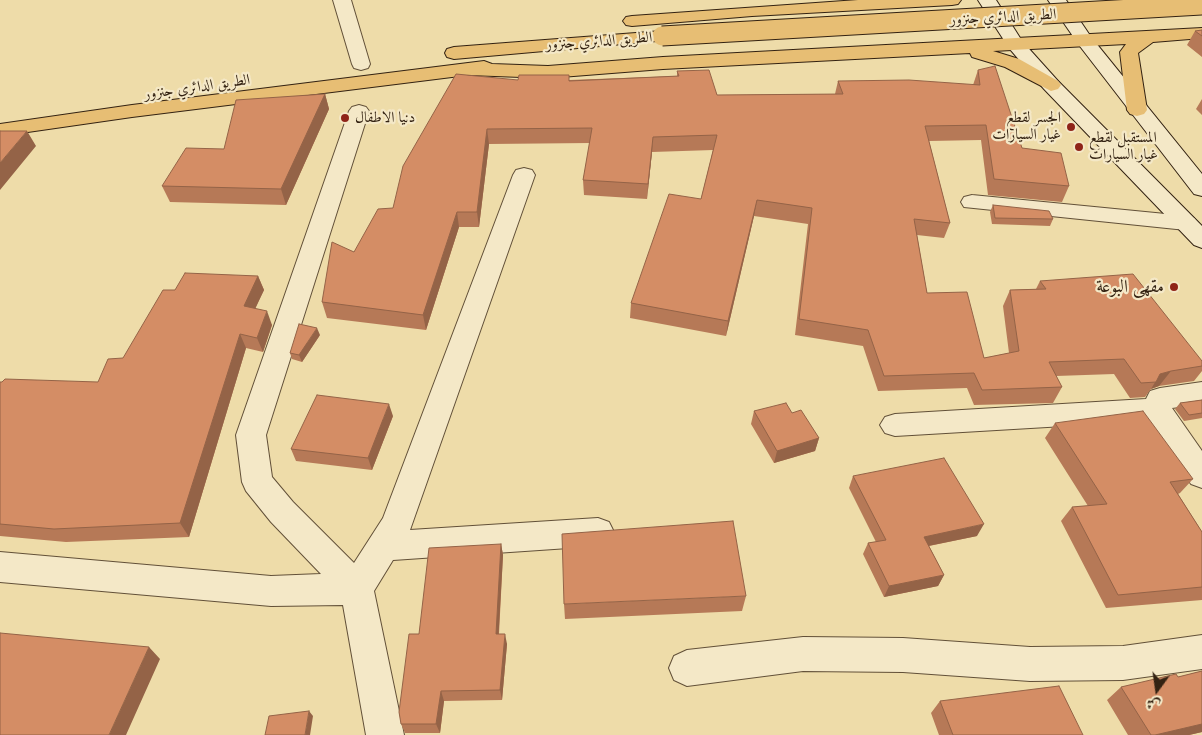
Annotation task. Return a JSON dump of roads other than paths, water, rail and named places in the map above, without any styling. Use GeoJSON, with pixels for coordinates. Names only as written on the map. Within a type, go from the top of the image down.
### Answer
{"type":"FeatureCollection","features":[{"type":"Feature","properties":{"kind":"main road"},"geometry":{"type":"LineString","coordinates":[[446,54],[470,46],[565,28],[752,11],[952,0]]}},
{"type":"Feature","properties":{"kind":"main road","name":"الطريق الدائري جنزور"},"geometry":{"type":"LineString","coordinates":[[0,130],[132,111],[665,43],[1202,5]]}},
{"type":"Feature","properties":{"kind":"main road","name":"الطريق الدائري جنزور"},"geometry":{"type":"LineString","coordinates":[[0,115],[361,64],[446,54],[665,43],[1202,22]]}},
{"type":"Feature","properties":{"kind":"main road"},"geometry":{"type":"LineString","coordinates":[[466,69],[548,72],[1202,33]]}},
{"type":"Feature","properties":{"kind":"main road"},"geometry":{"type":"LineString","coordinates":[[1137,110],[1129,52],[1136,44],[1150,36]]}},
{"type":"Feature","properties":{"kind":"main road"},"geometry":{"type":"LineString","coordinates":[[928,48],[966,50],[995,57],[1012,63],[1051,85]]}},
{"type":"Feature","properties":{"kind":"street"},"geometry":{"type":"LineString","coordinates":[[342,0],[361,64]]}},
{"type":"Feature","properties":{"kind":"street"},"geometry":{"type":"LineString","coordinates":[[987,0],[1015,44],[1051,85],[1202,240]]}},
{"type":"Feature","properties":{"kind":"street"},"geometry":{"type":"LineString","coordinates":[[1057,0],[1137,110],[1202,189]]}},
{"type":"Feature","properties":{"kind":"street"},"geometry":{"type":"LineString","coordinates":[[359,111],[251,435],[256,482],[282,512],[357,590],[385,735]]}},
{"type":"Feature","properties":{"kind":"street"},"geometry":{"type":"LineString","coordinates":[[357,590],[397,524],[524,175]]}},
{"type":"Feature","properties":{"kind":"street"},"geometry":{"type":"LineString","coordinates":[[972,202],[1186,223]]}},
{"type":"Feature","properties":{"kind":"street"},"geometry":{"type":"LineString","coordinates":[[1157,409],[1160,399],[1202,393]]}},
{"type":"Feature","properties":{"kind":"street"},"geometry":{"type":"LineString","coordinates":[[895,425],[1157,409]]}},
{"type":"Feature","properties":{"kind":"street"},"geometry":{"type":"LineString","coordinates":[[1157,409],[1202,475]]}},
{"type":"Feature","properties":{"kind":"street"},"geometry":{"type":"LineString","coordinates":[[383,546],[627,530]]}},
{"type":"Feature","properties":{"kind":"street"},"geometry":{"type":"LineString","coordinates":[[0,567],[271,591],[357,590]]}},
{"type":"Feature","properties":{"kind":"street"},"geometry":{"type":"LineString","coordinates":[[687,668],[803,654],[902,655],[1030,664],[1123,663],[1202,652]]}},
{"type":"Feature","properties":{"kind":"place","name":"دنيا الاطفال"},"geometry":{"type":"Point","coordinates":[345,118]}},
{"type":"Feature","properties":{"kind":"place","name":"الجسر لقطع غيار السيارات"},"geometry":{"type":"Point","coordinates":[1071,127]}},
{"type":"Feature","properties":{"kind":"place","name":"المستقبل لقطع غيار السيارات"},"geometry":{"type":"Point","coordinates":[1079,147]}},
{"type":"Feature","properties":{"kind":"place","name":"مقهى البوعة"},"geometry":{"type":"Point","coordinates":[1174,287]}}]}
